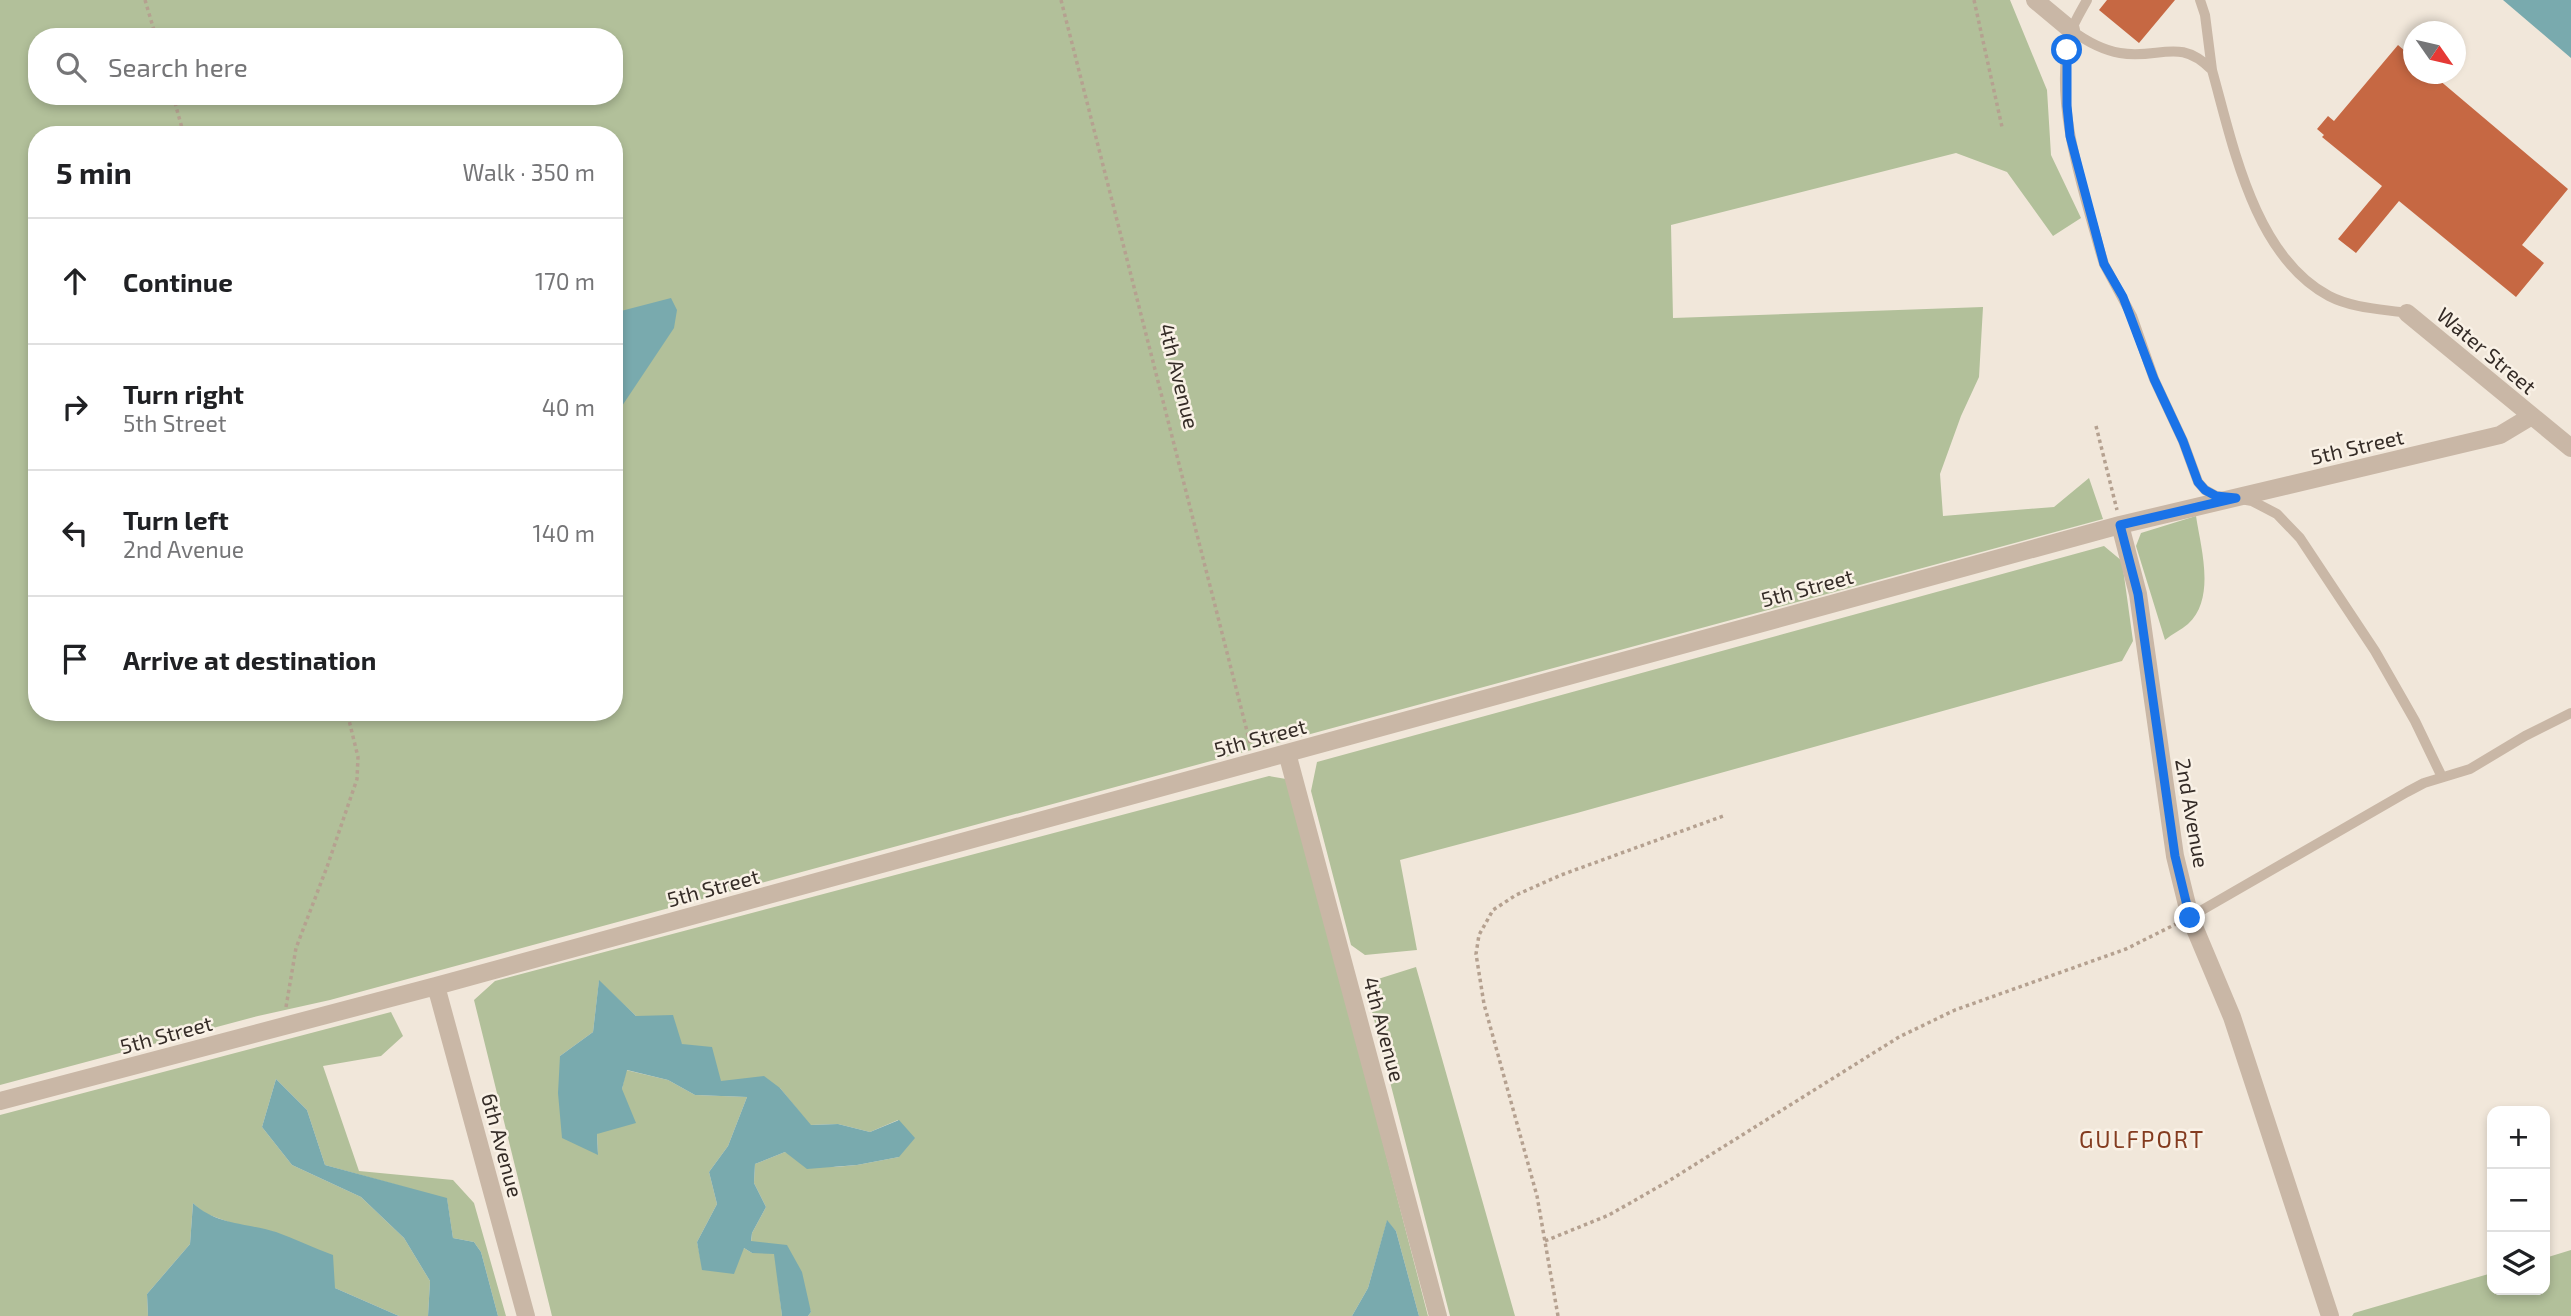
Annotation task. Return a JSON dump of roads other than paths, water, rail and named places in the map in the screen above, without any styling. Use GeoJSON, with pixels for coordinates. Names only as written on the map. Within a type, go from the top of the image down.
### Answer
{"type":"FeatureCollection","features":[{"type":"Feature","properties":{"kind":"street"},"geometry":{"type":"LineString","coordinates":[[2035,0],[2071,30]]}},
{"type":"Feature","properties":{"kind":"street","name":"Water Street"},"geometry":{"type":"LineString","coordinates":[[2407,313],[2530,417],[2571,448]]}},
{"type":"Feature","properties":{"kind":"street","name":"5th Street"},"geometry":{"type":"LineString","coordinates":[[0,1101],[436,986],[2120,525],[2501,435],[2530,417]]}},
{"type":"Feature","properties":{"kind":"street","name":"2nd Avenue"},"geometry":{"type":"LineString","coordinates":[[2120,525],[2138,594],[2175,856],[2190,918],[2232,1017],[2330,1316]]}},
{"type":"Feature","properties":{"kind":"street","name":"4th Avenue"},"geometry":{"type":"LineString","coordinates":[[1287,753],[1438,1316]]}},
{"type":"Feature","properties":{"kind":"street","name":"6th Avenue"},"geometry":{"type":"LineString","coordinates":[[436,986],[526,1316]]}},
{"type":"Feature","properties":{"kind":"lane"},"geometry":{"type":"LineString","coordinates":[[2087,0],[2071,30],[2067,50],[2070,136],[2104,264],[2128,306],[2154,379],[2183,441],[2198,482],[2216,496],[2252,501],[2277,514],[2300,538],[2375,651],[2415,721],[2442,777]]}},
{"type":"Feature","properties":{"kind":"lane"},"geometry":{"type":"LineString","coordinates":[[2200,0],[2212,70],[2244,180],[2266,229],[2287,261],[2309,283],[2330,297],[2361,307],[2407,313]]}},
{"type":"Feature","properties":{"kind":"lane"},"geometry":{"type":"LineString","coordinates":[[2071,30],[2087,42],[2121,53],[2188,52],[2212,70]]}},
{"type":"Feature","properties":{"kind":"lane"},"geometry":{"type":"LineString","coordinates":[[2190,918],[2407,792],[2470,769],[2525,736],[2571,713]]}},
{"type":"Feature","properties":{"kind":"water"},"geometry":{"type":"Polygon","coordinates":[[[2503,0],[2571,0],[2571,58],[2503,0]]]}},
{"type":"Feature","properties":{"kind":"water"},"geometry":{"type":"Polygon","coordinates":[[[671,298],[677,310],[674,328],[623,404],[623,310],[671,298]]]}},
{"type":"Feature","properties":{"kind":"water"},"geometry":{"type":"Polygon","coordinates":[[[599,980],[636,1016],[673,1015],[682,1044],[712,1047],[721,1081],[764,1076],[780,1088],[811,1125],[838,1124],[870,1132],[899,1120],[915,1138],[899,1157],[857,1165],[807,1169],[785,1152],[755,1164],[754,1183],[766,1207],[752,1233],[751,1241],[787,1245],[802,1272],[811,1312],[808,1316],[782,1316],[774,1254],[752,1253],[744,1248],[734,1274],[702,1270],[697,1242],[717,1204],[709,1172],[728,1146],[747,1097],[695,1095],[668,1080],[627,1070],[622,1089],[636,1123],[597,1134],[598,1155],[562,1138],[558,1093],[560,1056],[593,1032],[599,980]]]}},
{"type":"Feature","properties":{"kind":"water"},"geometry":{"type":"Polygon","coordinates":[[[276,1079],[307,1110],[325,1165],[447,1198],[453,1238],[474,1242],[481,1252],[498,1316],[428,1316],[430,1281],[404,1238],[361,1197],[292,1165],[262,1127],[276,1079]]]}},
{"type":"Feature","properties":{"kind":"water"},"geometry":{"type":"Polygon","coordinates":[[[193,1203],[212,1216],[276,1232],[333,1255],[335,1288],[399,1316],[148,1316],[147,1294],[190,1244],[193,1203]]]}},
{"type":"Feature","properties":{"kind":"water"},"geometry":{"type":"Polygon","coordinates":[[[1387,1220],[1396,1231],[1419,1316],[1352,1316],[1368,1288],[1387,1220]]]}},
{"type":"Feature","properties":{"kind":"district","name":"GULFPORT"},"geometry":{"type":"Point","coordinates":[2142,1139]}}]}
